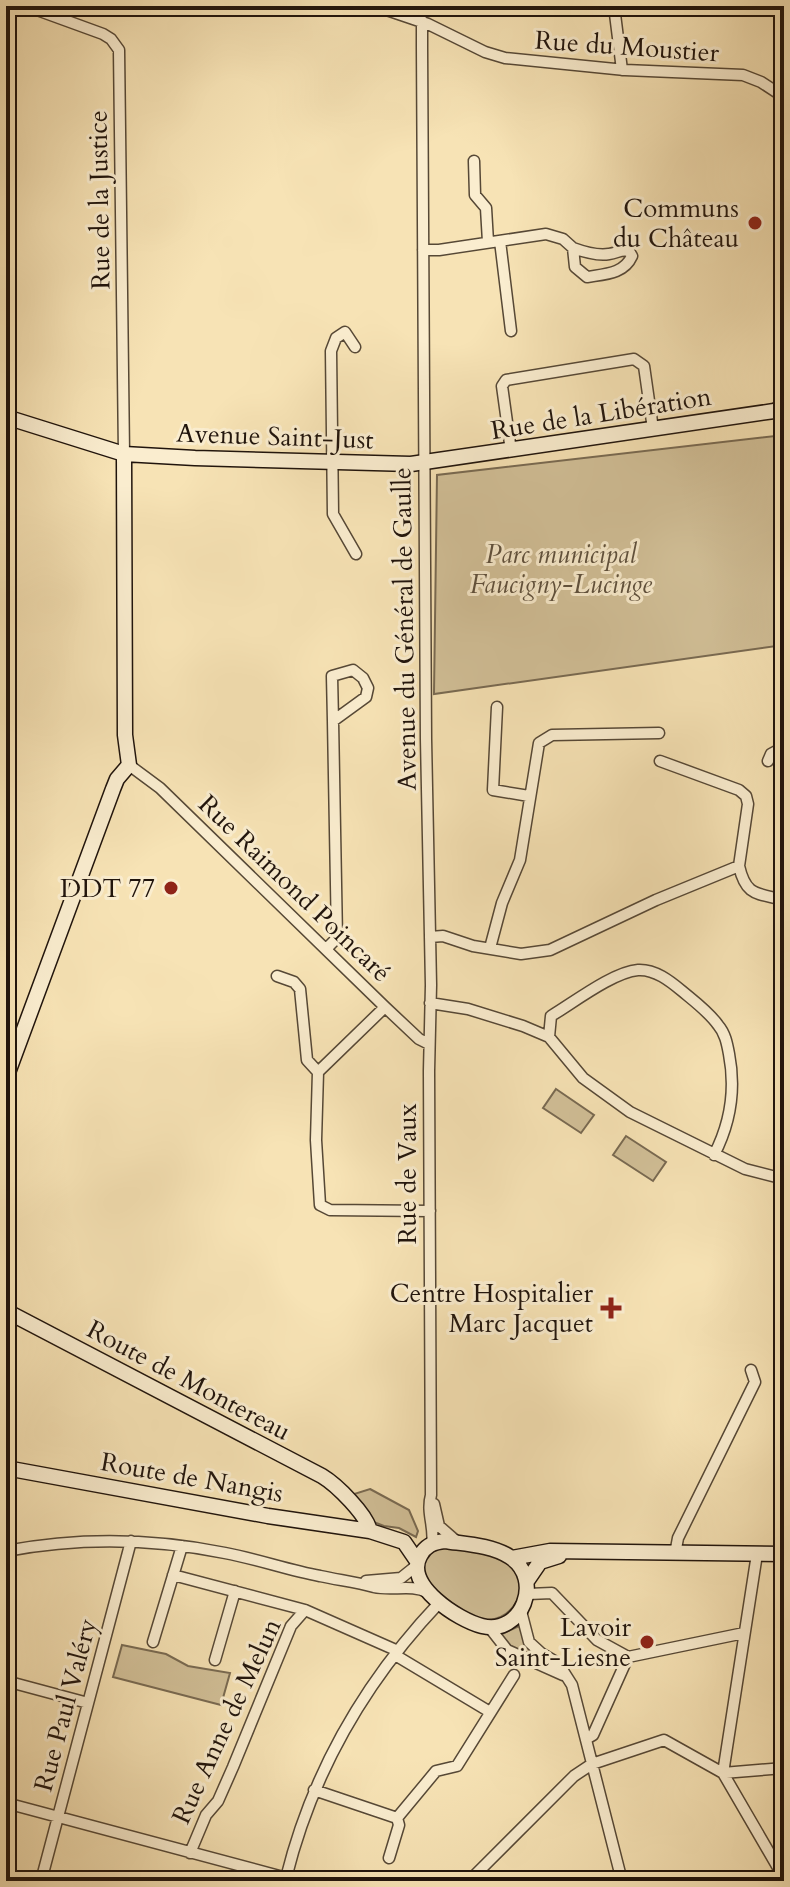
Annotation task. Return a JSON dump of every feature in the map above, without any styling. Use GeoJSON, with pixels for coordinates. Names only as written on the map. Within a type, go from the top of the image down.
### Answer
{"type":"FeatureCollection","features":[{"type":"Feature","properties":{"kind":"main road","name":"Rue de la Libération"},"geometry":{"type":"LineString","coordinates":[[424,463],[774,411],[784,407]]}},
{"type":"Feature","properties":{"kind":"main road","name":"Avenue Saint-Just"},"geometry":{"type":"LineString","coordinates":[[6,417],[124,454],[424,463]]}},
{"type":"Feature","properties":{"kind":"main road"},"geometry":{"type":"LineString","coordinates":[[7,1072],[113,789],[129,765],[125,735],[124,454]]}},
{"type":"Feature","properties":{"kind":"main road","name":"Route de Montereau"},"geometry":{"type":"LineString","coordinates":[[6,1311],[328,1480],[369,1523],[370,1531]]}},
{"type":"Feature","properties":{"kind":"main road","name":"Route de Nangis"},"geometry":{"type":"LineString","coordinates":[[6,1468],[342,1527],[394,1531],[430,1545]]}},
{"type":"Feature","properties":{"kind":"main road"},"geometry":{"type":"LineString","coordinates":[[342,1527],[346,1497]]}},
{"type":"Feature","properties":{"kind":"main road","name":"Route de Nangis"},"geometry":{"type":"LineString","coordinates":[[370,1531],[404,1542],[417,1564]]}},
{"type":"Feature","properties":{"kind":"main road"},"geometry":{"type":"LineString","coordinates":[[570,1553],[540,1562],[521,1611],[510,1620],[489,1627],[438,1604],[417,1577],[417,1564],[430,1545],[445,1541],[500,1552],[512,1558],[544,1551],[784,1554]]}},
{"type":"Feature","properties":{"kind":"main road"},"geometry":{"type":"LineString","coordinates":[[512,1558],[528,1587]]}},
{"type":"Feature","properties":{"kind":"street","name":"Rue de la Justice"},"geometry":{"type":"LineString","coordinates":[[26,6],[103,34],[114,42],[120,54],[124,454]]}},
{"type":"Feature","properties":{"kind":"street","name":"Rue du Moustier"},"geometry":{"type":"LineString","coordinates":[[375,6],[422,22],[485,52],[505,58],[622,70],[743,75],[784,97]]}},
{"type":"Feature","properties":{"kind":"street"},"geometry":{"type":"LineString","coordinates":[[416,6],[422,22]]}},
{"type":"Feature","properties":{"kind":"street"},"geometry":{"type":"LineString","coordinates":[[614,6],[622,70]]}},
{"type":"Feature","properties":{"kind":"street","name":"Avenue du Général de Gaulle"},"geometry":{"type":"LineString","coordinates":[[422,22],[429,1044]]}},
{"type":"Feature","properties":{"kind":"street"},"geometry":{"type":"LineString","coordinates":[[474,161],[475,195],[486,208],[488,242]]}},
{"type":"Feature","properties":{"kind":"street"},"geometry":{"type":"LineString","coordinates":[[423,250],[546,234],[563,239],[573,248],[590,254],[608,255],[624,249],[632,256],[629,263],[618,271],[587,277],[575,267],[573,248]]}},
{"type":"Feature","properties":{"kind":"street"},"geometry":{"type":"LineString","coordinates":[[500,241],[511,331]]}},
{"type":"Feature","properties":{"kind":"street"},"geometry":{"type":"LineString","coordinates":[[355,347],[345,332],[336,338],[331,351],[333,514],[356,554]]}},
{"type":"Feature","properties":{"kind":"street"},"geometry":{"type":"LineString","coordinates":[[511,451],[502,386],[506,380],[634,359],[644,366],[653,429]]}},
{"type":"Feature","properties":{"kind":"street"},"geometry":{"type":"LineString","coordinates":[[326,949],[337,938],[332,676],[353,670],[363,678],[368,688],[366,697],[333,721]]}},
{"type":"Feature","properties":{"kind":"street"},"geometry":{"type":"LineString","coordinates":[[497,707],[493,790],[529,796]]}},
{"type":"Feature","properties":{"kind":"street"},"geometry":{"type":"LineString","coordinates":[[490,948],[502,903],[520,860],[538,748],[543,739],[552,735],[659,733]]}},
{"type":"Feature","properties":{"kind":"street"},"geometry":{"type":"LineString","coordinates":[[768,761],[771,754],[784,747]]}},
{"type":"Feature","properties":{"kind":"street"},"geometry":{"type":"LineString","coordinates":[[660,761],[739,790],[746,796],[748,804],[739,866],[743,884],[749,891],[784,900]]}},
{"type":"Feature","properties":{"kind":"street","name":"Rue Raimond Poincaré"},"geometry":{"type":"LineString","coordinates":[[129,765],[160,788],[385,1007],[419,1039],[429,1044]]}},
{"type":"Feature","properties":{"kind":"street"},"geometry":{"type":"LineString","coordinates":[[430,937],[443,936],[473,946],[521,954],[550,950],[656,900],[739,866]]}},
{"type":"Feature","properties":{"kind":"street"},"geometry":{"type":"LineString","coordinates":[[549,1037],[551,1016],[620,976],[636,970],[668,980],[718,1023],[725,1037],[734,1078],[733,1097],[723,1137],[714,1155]]}},
{"type":"Feature","properties":{"kind":"street"},"geometry":{"type":"LineString","coordinates":[[277,976],[294,982],[300,989],[307,1060],[318,1072]]}},
{"type":"Feature","properties":{"kind":"street"},"geometry":{"type":"LineString","coordinates":[[430,1003],[468,1009],[549,1037],[583,1078],[630,1112],[745,1169],[784,1179]]}},
{"type":"Feature","properties":{"kind":"street"},"geometry":{"type":"LineString","coordinates":[[385,1007],[318,1072],[316,1140],[320,1205],[330,1210],[430,1211]]}},
{"type":"Feature","properties":{"kind":"street","name":"Rue de Vaux"},"geometry":{"type":"LineString","coordinates":[[429,1044],[429,1503],[434,1538],[430,1545]]}},
{"type":"Feature","properties":{"kind":"street"},"geometry":{"type":"LineString","coordinates":[[675,1554],[678,1538],[755,1382],[751,1370]]}},
{"type":"Feature","properties":{"kind":"street","name":"Rue de Vaux"},"geometry":{"type":"LineString","coordinates":[[431,1495],[439,1526],[460,1543]]}},
{"type":"Feature","properties":{"kind":"street"},"geometry":{"type":"LineString","coordinates":[[6,1551],[74,1541],[131,1541],[224,1552],[383,1589],[417,1587],[427,1592]]}},
{"type":"Feature","properties":{"kind":"street","name":"Rue Paul Valéry"},"geometry":{"type":"LineString","coordinates":[[41,1881],[131,1541]]}},
{"type":"Feature","properties":{"kind":"street"},"geometry":{"type":"LineString","coordinates":[[153,1642],[182,1546]]}},
{"type":"Feature","properties":{"kind":"street"},"geometry":{"type":"LineString","coordinates":[[723,1773],[757,1554]]}},
{"type":"Feature","properties":{"kind":"street"},"geometry":{"type":"LineString","coordinates":[[361,1582],[401,1578],[417,1564]]}},
{"type":"Feature","properties":{"kind":"street"},"geometry":{"type":"LineString","coordinates":[[173,1575],[305,1610],[397,1653],[490,1712]]}},
{"type":"Feature","properties":{"kind":"street"},"geometry":{"type":"LineString","coordinates":[[528,1587],[552,1593],[597,1640],[628,1657],[744,1633]]}},
{"type":"Feature","properties":{"kind":"street"},"geometry":{"type":"LineString","coordinates":[[215,1660],[235,1591]]}},
{"type":"Feature","properties":{"kind":"street"},"geometry":{"type":"LineString","coordinates":[[286,1878],[314,1790],[332,1752],[380,1673],[438,1604]]}},
{"type":"Feature","properties":{"kind":"street","name":"Rue Anne de Melun"},"geometry":{"type":"LineString","coordinates":[[190,1853],[206,1815],[218,1801],[291,1626],[305,1610]]}},
{"type":"Feature","properties":{"kind":"street"},"geometry":{"type":"LineString","coordinates":[[521,1611],[529,1642],[558,1663],[572,1685],[622,1881]]}},
{"type":"Feature","properties":{"kind":"street"},"geometry":{"type":"LineString","coordinates":[[489,1627],[507,1650],[567,1677]]}},
{"type":"Feature","properties":{"kind":"street"},"geometry":{"type":"LineString","coordinates":[[586,1739],[593,1735],[628,1657]]}},
{"type":"Feature","properties":{"kind":"street"},"geometry":{"type":"LineString","coordinates":[[397,1818],[436,1771],[457,1766],[514,1675]]}},
{"type":"Feature","properties":{"kind":"street"},"geometry":{"type":"LineString","coordinates":[[6,1681],[88,1703]]}},
{"type":"Feature","properties":{"kind":"street"},"geometry":{"type":"LineString","coordinates":[[469,1881],[574,1776],[592,1764],[664,1740],[723,1773],[784,1878]]}},
{"type":"Feature","properties":{"kind":"street"},"geometry":{"type":"LineString","coordinates":[[723,1773],[784,1768]]}},
{"type":"Feature","properties":{"kind":"street"},"geometry":{"type":"LineString","coordinates":[[314,1790],[397,1818]]}},
{"type":"Feature","properties":{"kind":"street"},"geometry":{"type":"LineString","coordinates":[[6,1803],[298,1881]]}},
{"type":"Feature","properties":{"kind":"street"},"geometry":{"type":"LineString","coordinates":[[389,1858],[399,1825],[397,1818]]}},
{"type":"Feature","properties":{"kind":"green space","name":"Parc municipal Faucigny-Lucinge"},"geometry":{"type":"Polygon","coordinates":[[[784,435],[784,645],[434,694],[437,475],[784,435]]]}},
{"type":"Feature","properties":{"kind":"green space"},"geometry":{"type":"Polygon","coordinates":[[[556,1089],[594,1115],[581,1133],[543,1108],[556,1089]]]}},
{"type":"Feature","properties":{"kind":"green space"},"geometry":{"type":"Polygon","coordinates":[[[626,1136],[666,1162],[653,1181],[613,1155],[626,1136]]]}},
{"type":"Feature","properties":{"kind":"green space"},"geometry":{"type":"Polygon","coordinates":[[[370,1489],[409,1510],[418,1531],[416,1537],[399,1528],[371,1521],[351,1495],[370,1489]]]}},
{"type":"Feature","properties":{"kind":"green space"},"geometry":{"type":"Polygon","coordinates":[[[441,1546],[489,1553],[513,1566],[519,1575],[520,1585],[519,1595],[509,1611],[491,1620],[473,1617],[428,1585],[423,1573],[424,1562],[441,1546]]]}},
{"type":"Feature","properties":{"kind":"green space"},"geometry":{"type":"Polygon","coordinates":[[[519,1626],[542,1661],[513,1648],[500,1635],[519,1626]]]}},
{"type":"Feature","properties":{"kind":"green space"},"geometry":{"type":"Polygon","coordinates":[[[122,1645],[166,1654],[188,1666],[230,1673],[221,1705],[113,1677],[122,1645]]]}},
{"type":"Feature","properties":{"kind":"place","name":"Communs du Château"},"geometry":{"type":"Point","coordinates":[755,223]}},
{"type":"Feature","properties":{"kind":"place","name":"DDT 77"},"geometry":{"type":"Point","coordinates":[171,888]}},
{"type":"Feature","properties":{"kind":"place","name":"Centre Hospitalier Marc Jacquet"},"geometry":{"type":"Point","coordinates":[611,1308]}},
{"type":"Feature","properties":{"kind":"place","name":"Lavoir Saint-Liesne"},"geometry":{"type":"Point","coordinates":[647,1642]}}]}
